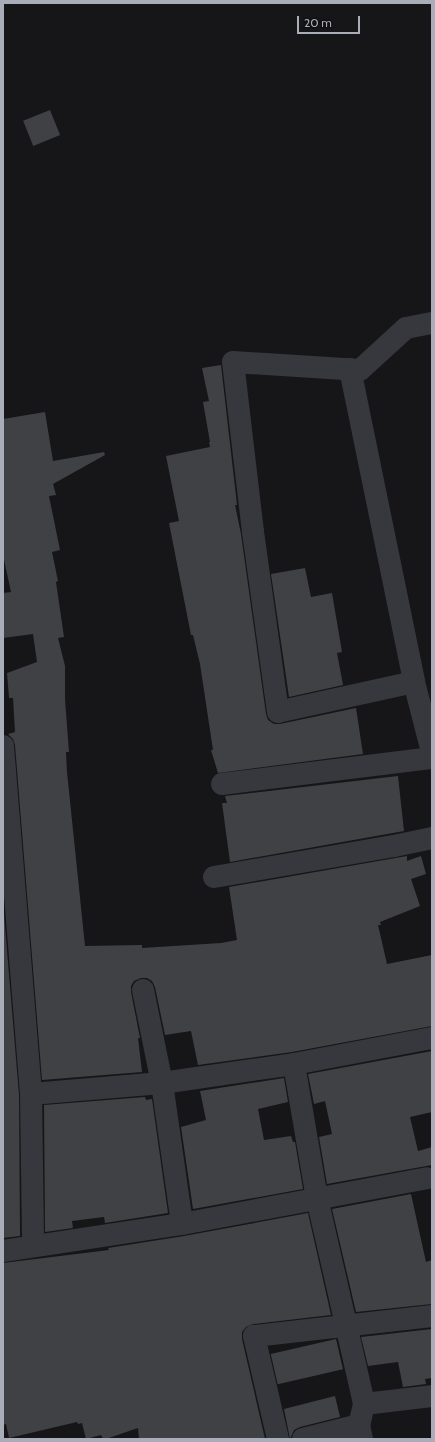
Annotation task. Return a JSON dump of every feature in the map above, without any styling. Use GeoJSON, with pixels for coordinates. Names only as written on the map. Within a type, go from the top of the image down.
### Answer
{"type":"FeatureCollection","features":[{"type":"Feature","properties":{"kind":"street"},"geometry":{"type":"LineString","coordinates":[[414,682],[278,712],[253,532],[233,362],[360,370],[406,328],[432,323]]}},
{"type":"Feature","properties":{"kind":"street"},"geometry":{"type":"LineString","coordinates":[[350,369],[414,682],[432,752]]}},
{"type":"Feature","properties":{"kind":"street"},"geometry":{"type":"LineString","coordinates":[[3,746],[31,1094],[33,1246]]}},
{"type":"Feature","properties":{"kind":"street"},"geometry":{"type":"LineString","coordinates":[[222,784],[432,758]]}},
{"type":"Feature","properties":{"kind":"street"},"geometry":{"type":"LineString","coordinates":[[214,877],[432,838]]}},
{"type":"Feature","properties":{"kind":"street"},"geometry":{"type":"LineString","coordinates":[[143,990],[162,1083],[182,1224]]}},
{"type":"Feature","properties":{"kind":"street"},"geometry":{"type":"LineString","coordinates":[[31,1094],[162,1083],[294,1064],[432,1038]]}},
{"type":"Feature","properties":{"kind":"street"},"geometry":{"type":"LineString","coordinates":[[294,1064],[317,1198],[364,1404],[361,1432],[303,1439]]}},
{"type":"Feature","properties":{"kind":"street"},"geometry":{"type":"LineString","coordinates":[[3,1251],[182,1224],[427,1178]]}},
{"type":"Feature","properties":{"kind":"street"},"geometry":{"type":"LineString","coordinates":[[278,1439],[254,1336],[432,1316]]}},
{"type":"Feature","properties":{"kind":"street"},"geometry":{"type":"LineString","coordinates":[[364,1404],[432,1396]]}},
{"type":"Feature","properties":{"kind":"building"},"geometry":{"type":"Polygon","coordinates":[[[50,110],[60,135],[33,146],[23,121],[50,110]]]}},
{"type":"Feature","properties":{"kind":"building"},"geometry":{"type":"Polygon","coordinates":[[[221,365],[237,505],[235,505],[241,534],[268,720],[274,724],[280,724],[356,708],[363,754],[218,773],[211,750],[213,750],[200,664],[193,635],[191,635],[169,523],[179,521],[166,456],[210,447],[203,402],[209,401],[202,368],[221,365]]]}},
{"type":"Feature","properties":{"kind":"building"},"geometry":{"type":"Polygon","coordinates":[[[45,412],[53,461],[104,452],[105,455],[53,484],[56,495],[49,496],[60,550],[52,552],[58,581],[56,582],[64,637],[58,638],[65,666],[65,699],[69,752],[66,752],[67,772],[85,946],[142,945],[142,948],[221,943],[237,940],[229,887],[407,856],[407,861],[421,856],[426,874],[411,879],[420,906],[380,922],[381,925],[378,925],[387,964],[432,955],[432,1026],[292,1052],[198,1065],[191,1031],[165,1035],[155,987],[152,981],[147,978],[141,978],[134,981],[131,986],[131,992],[140,1038],[138,1038],[142,1072],[42,1080],[15,745],[13,739],[8,734],[15,732],[13,698],[9,698],[7,673],[37,662],[33,634],[3,638],[3,593],[11,592],[3,555],[3,419],[45,412]]]}},
{"type":"Feature","properties":{"kind":"building"},"geometry":{"type":"Polygon","coordinates":[[[305,568],[311,597],[332,593],[342,652],[337,653],[343,685],[289,697],[271,574],[305,568]]]}},
{"type":"Feature","properties":{"kind":"building"},"geometry":{"type":"Polygon","coordinates":[[[398,776],[404,831],[230,862],[222,803],[227,803],[225,796],[398,776]]]}},
{"type":"Feature","properties":{"kind":"building"},"geometry":{"type":"Polygon","coordinates":[[[3,902],[19,1095],[20,1236],[3,1238],[3,902]]]}},
{"type":"Feature","properties":{"kind":"building"},"geometry":{"type":"Polygon","coordinates":[[[432,1051],[432,1112],[410,1117],[418,1151],[432,1147],[432,1165],[327,1184],[319,1137],[332,1134],[325,1101],[314,1104],[308,1074],[432,1051]]]}},
{"type":"Feature","properties":{"kind":"building"},"geometry":{"type":"Polygon","coordinates":[[[284,1078],[288,1102],[258,1109],[264,1140],[291,1136],[293,1142],[295,1142],[303,1189],[193,1209],[181,1127],[206,1120],[200,1091],[284,1078]]]}},
{"type":"Feature","properties":{"kind":"building"},"geometry":{"type":"Polygon","coordinates":[[[145,1097],[146,1100],[152,1099],[168,1213],[105,1223],[104,1217],[72,1221],[73,1228],[45,1232],[44,1105],[145,1097]]]}},
{"type":"Feature","properties":{"kind":"building"},"geometry":{"type":"Polygon","coordinates":[[[411,1194],[426,1262],[432,1260],[432,1304],[356,1312],[332,1209],[411,1194]]]}},
{"type":"Feature","properties":{"kind":"building"},"geometry":{"type":"Polygon","coordinates":[[[308,1213],[331,1315],[253,1324],[246,1327],[242,1332],[242,1339],[265,1439],[139,1439],[138,1428],[106,1439],[103,1439],[101,1435],[86,1439],[82,1423],[78,1424],[77,1422],[9,1438],[6,1424],[3,1425],[3,1263],[109,1250],[108,1248],[184,1236],[308,1213]]]}},
{"type":"Feature","properties":{"kind":"building"},"geometry":{"type":"Polygon","coordinates":[[[432,1329],[432,1378],[425,1379],[426,1384],[403,1387],[398,1362],[368,1366],[361,1337],[432,1329]]]}},
{"type":"Feature","properties":{"kind":"building"},"geometry":{"type":"Polygon","coordinates":[[[336,1339],[343,1369],[278,1384],[271,1354],[336,1339]]]}},
{"type":"Feature","properties":{"kind":"building"},"geometry":{"type":"Polygon","coordinates":[[[335,1396],[340,1417],[300,1427],[294,1430],[290,1439],[284,1409],[335,1396]]]}}]}
